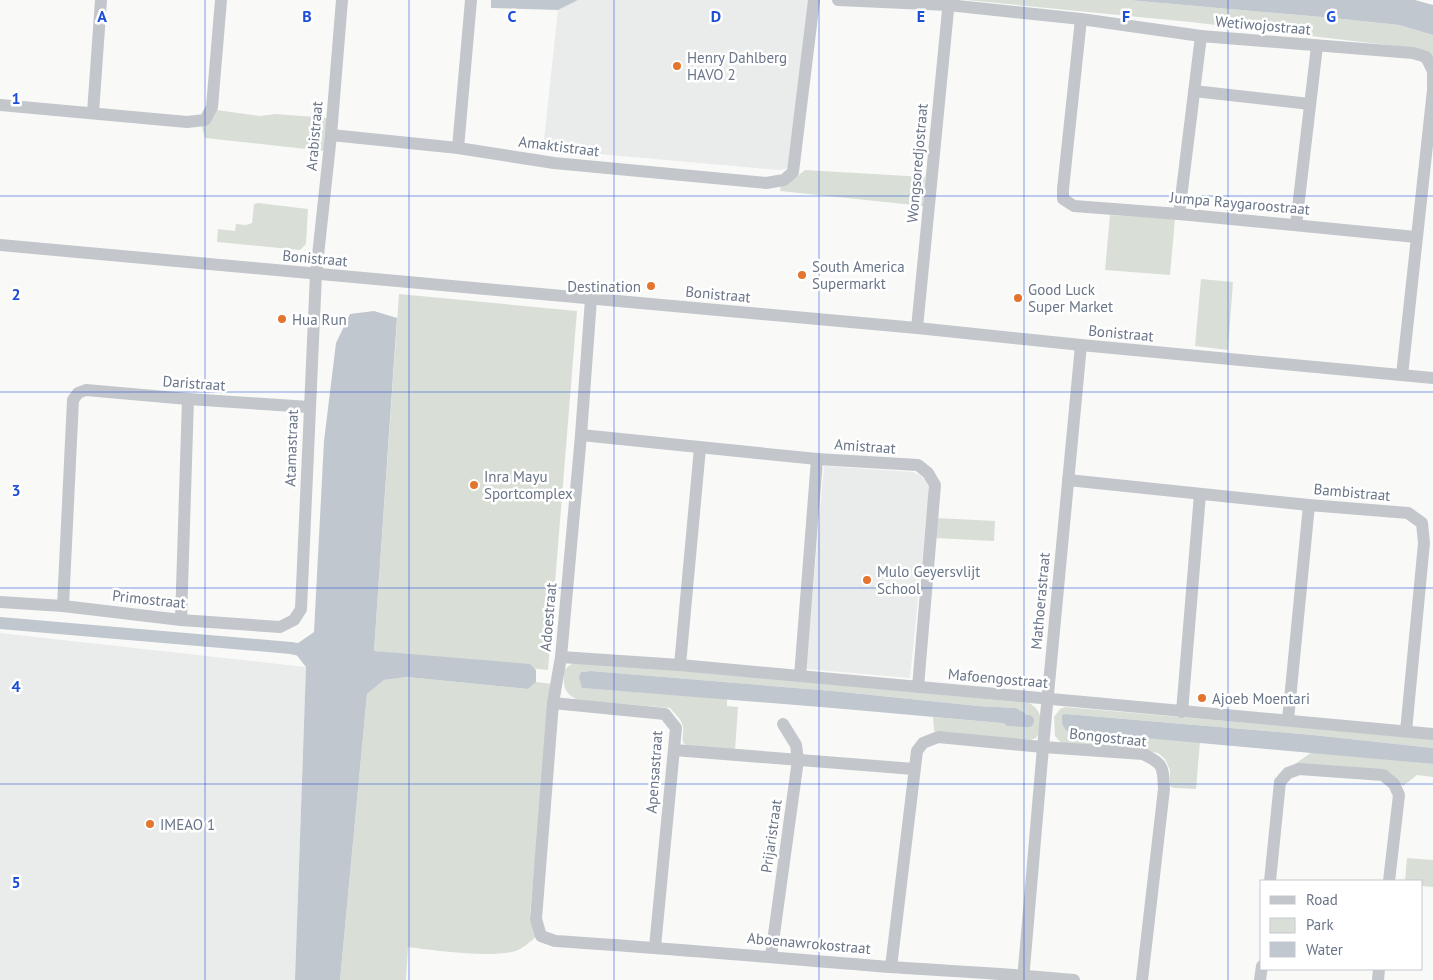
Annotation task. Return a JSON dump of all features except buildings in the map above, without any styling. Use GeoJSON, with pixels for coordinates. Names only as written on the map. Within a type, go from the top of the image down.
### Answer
{"type":"FeatureCollection","features":[{"type":"Feature","properties":{"kind":"street"},"geometry":{"type":"LineString","coordinates":[[93,113],[101,0]]}},
{"type":"Feature","properties":{"kind":"street"},"geometry":{"type":"LineString","coordinates":[[0,105],[187,122],[205,120],[212,106],[221,0]]}},
{"type":"Feature","properties":{"kind":"street","name":"Arabistraat"},"geometry":{"type":"LineString","coordinates":[[316,274],[331,135],[342,0]]}},
{"type":"Feature","properties":{"kind":"street"},"geometry":{"type":"LineString","coordinates":[[458,148],[471,0]]}},
{"type":"Feature","properties":{"kind":"street","name":"Amaktistraat"},"geometry":{"type":"LineString","coordinates":[[331,135],[458,148],[593,167],[766,183],[784,180],[793,172],[814,0]]}},
{"type":"Feature","properties":{"kind":"street","name":"Wetiwojostraat"},"geometry":{"type":"LineString","coordinates":[[838,0],[949,2],[1201,36],[1413,53],[1426,57],[1433,71],[1433,90],[1402,375]]}},
{"type":"Feature","properties":{"kind":"street","name":"Wongsoredjostraat"},"geometry":{"type":"LineString","coordinates":[[917,328],[949,2]]}},
{"type":"Feature","properties":{"kind":"street","name":"Jumpa Raygaroostraat"},"geometry":{"type":"LineString","coordinates":[[1081,19],[1063,199],[1074,206],[1179,214],[1416,237]]}},
{"type":"Feature","properties":{"kind":"street"},"geometry":{"type":"LineString","coordinates":[[1179,214],[1201,36]]}},
{"type":"Feature","properties":{"kind":"street"},"geometry":{"type":"LineString","coordinates":[[1296,225],[1317,46]]}},
{"type":"Feature","properties":{"kind":"street"},"geometry":{"type":"LineString","coordinates":[[1194,92],[1310,104]]}},
{"type":"Feature","properties":{"kind":"street","name":"Bonistraat"},"geometry":{"type":"LineString","coordinates":[[0,246],[917,328],[1433,378]]}},
{"type":"Feature","properties":{"kind":"street","name":"Atamastraat"},"geometry":{"type":"LineString","coordinates":[[294,620],[301,609],[316,274]]}},
{"type":"Feature","properties":{"kind":"street","name":"Adoestraat"},"geometry":{"type":"LineString","coordinates":[[541,936],[536,919],[553,704],[561,657],[591,299]]}},
{"type":"Feature","properties":{"kind":"street","name":"Mathoerastraat"},"geometry":{"type":"LineString","coordinates":[[1023,978],[1081,345]]}},
{"type":"Feature","properties":{"kind":"street","name":"Daristraat"},"geometry":{"type":"LineString","coordinates":[[63,606],[73,400],[78,393],[86,390],[309,407]]}},
{"type":"Feature","properties":{"kind":"street"},"geometry":{"type":"LineString","coordinates":[[181,620],[188,399]]}},
{"type":"Feature","properties":{"kind":"street","name":"Amistraat"},"geometry":{"type":"LineString","coordinates":[[581,435],[817,459],[918,465],[928,473],[935,485],[918,687]]}},
{"type":"Feature","properties":{"kind":"street"},"geometry":{"type":"LineString","coordinates":[[680,665],[700,448]]}},
{"type":"Feature","properties":{"kind":"street"},"geometry":{"type":"LineString","coordinates":[[800,676],[817,459]]}},
{"type":"Feature","properties":{"kind":"street","name":"Bambistraat"},"geometry":{"type":"LineString","coordinates":[[1068,480],[1309,505],[1408,513],[1422,523],[1424,543],[1406,731]]}},
{"type":"Feature","properties":{"kind":"street"},"geometry":{"type":"LineString","coordinates":[[1182,712],[1200,494]]}},
{"type":"Feature","properties":{"kind":"street"},"geometry":{"type":"LineString","coordinates":[[1288,720],[1309,505]]}},
{"type":"Feature","properties":{"kind":"street","name":"Primostraat"},"geometry":{"type":"LineString","coordinates":[[0,602],[63,606],[181,620],[280,627],[294,620]]}},
{"type":"Feature","properties":{"kind":"street","name":"Mafoengostraat"},"geometry":{"type":"LineString","coordinates":[[561,657],[680,665],[1433,734]]}},
{"type":"Feature","properties":{"kind":"street","name":"Apensastraat"},"geometry":{"type":"LineString","coordinates":[[553,704],[665,714],[676,728],[655,947]]}},
{"type":"Feature","properties":{"kind":"street","name":"Prijaristraat"},"geometry":{"type":"LineString","coordinates":[[771,956],[798,760],[796,745],[783,724]]}},
{"type":"Feature","properties":{"kind":"street","name":"Bongostraat"},"geometry":{"type":"LineString","coordinates":[[914,769],[917,751],[923,743],[938,737],[1143,754],[1158,761],[1164,771],[1164,789],[1142,980]]}},
{"type":"Feature","properties":{"kind":"street"},"geometry":{"type":"LineString","coordinates":[[674,750],[914,769],[892,967]]}},
{"type":"Feature","properties":{"kind":"street"},"geometry":{"type":"LineString","coordinates":[[1270,880],[1280,782],[1288,773],[1299,770],[1383,775],[1394,784],[1399,795],[1389,880]]}},
{"type":"Feature","properties":{"kind":"street","name":"Aboenawrokostraat"},"geometry":{"type":"LineString","coordinates":[[541,936],[554,941],[771,956],[1023,978],[1074,980]]}},
{"type":"Feature","properties":{"kind":"shaded area","name":"Henry Dahlberg HAVO 2"},"geometry":{"type":"Polygon","coordinates":[[[578,0],[808,0],[791,164],[786,169],[779,170],[543,149],[558,10],[578,0]]]}},
{"type":"Feature","properties":{"kind":"shaded area","name":"Mulo Geyersvlijt School"},"geometry":{"type":"Polygon","coordinates":[[[824,466],[913,472],[920,475],[928,486],[929,492],[910,678],[806,669],[824,466]]]}},
{"type":"Feature","properties":{"kind":"shaded area","name":"IMEAO 1"},"geometry":{"type":"Polygon","coordinates":[[[0,633],[306,667],[295,980],[0,980],[0,633]]]}},
{"type":"Feature","properties":{"kind":"green space"},"geometry":{"type":"Polygon","coordinates":[[[966,0],[1128,0],[1399,25],[1433,35],[1433,58],[1413,48],[1190,22],[966,0]]]}},
{"type":"Feature","properties":{"kind":"green space"},"geometry":{"type":"Polygon","coordinates":[[[217,110],[259,116],[276,114],[328,118],[324,151],[205,138],[202,127],[217,110]]]}},
{"type":"Feature","properties":{"kind":"green space"},"geometry":{"type":"Polygon","coordinates":[[[805,170],[925,177],[923,206],[780,191],[781,182],[791,181],[805,170]]]}},
{"type":"Feature","properties":{"kind":"green space"},"geometry":{"type":"Polygon","coordinates":[[[254,204],[308,209],[306,244],[300,250],[217,242],[218,229],[235,231],[236,224],[246,225],[252,223],[254,204]]]}},
{"type":"Feature","properties":{"kind":"green space"},"geometry":{"type":"Polygon","coordinates":[[[1110,215],[1175,219],[1170,275],[1105,270],[1110,215]]]}},
{"type":"Feature","properties":{"kind":"green space"},"geometry":{"type":"Polygon","coordinates":[[[1201,279],[1233,282],[1228,350],[1195,346],[1201,279]]]}},
{"type":"Feature","properties":{"kind":"green space","name":"Inra Mayu Sportcomplex"},"geometry":{"type":"Polygon","coordinates":[[[399,294],[577,311],[548,670],[374,651],[399,294]]]}},
{"type":"Feature","properties":{"kind":"green space"},"geometry":{"type":"Polygon","coordinates":[[[936,518],[995,521],[994,541],[935,538],[936,518]]]}},
{"type":"Feature","properties":{"kind":"green space"},"geometry":{"type":"Polygon","coordinates":[[[576,662],[649,667],[1029,703],[1037,710],[1041,723],[1036,738],[1030,740],[934,731],[933,717],[1025,725],[1025,713],[1016,708],[978,706],[833,691],[591,671],[581,672],[582,688],[727,699],[727,706],[738,707],[735,751],[691,747],[684,744],[682,724],[678,716],[670,708],[578,700],[573,697],[565,688],[564,670],[576,662]]]}},
{"type":"Feature","properties":{"kind":"green space"},"geometry":{"type":"Polygon","coordinates":[[[407,677],[528,689],[536,682],[552,684],[530,913],[532,924],[538,935],[520,949],[497,954],[408,947],[406,980],[340,980],[367,694],[384,680],[407,677]]]}},
{"type":"Feature","properties":{"kind":"green space"},"geometry":{"type":"Polygon","coordinates":[[[1065,707],[1433,739],[1433,748],[1313,735],[1066,714],[1062,716],[1067,731],[1200,742],[1196,789],[1174,788],[1170,786],[1170,770],[1165,759],[1158,753],[1137,749],[1061,743],[1055,736],[1054,717],[1060,709],[1065,707]]]}},
{"type":"Feature","properties":{"kind":"green space"},"geometry":{"type":"Polygon","coordinates":[[[1312,752],[1433,764],[1433,777],[1417,775],[1403,786],[1387,773],[1295,764],[1312,752]]]}},
{"type":"Feature","properties":{"kind":"green space"},"geometry":{"type":"Polygon","coordinates":[[[1407,858],[1433,860],[1433,887],[1423,886],[1423,880],[1405,880],[1407,858]]]}},
{"type":"Feature","properties":{"kind":"water"},"geometry":{"type":"Polygon","coordinates":[[[491,0],[578,0],[558,10],[491,8],[491,0]]]}},
{"type":"Feature","properties":{"kind":"water"},"geometry":{"type":"Polygon","coordinates":[[[1128,0],[1415,0],[1433,5],[1433,35],[1399,25],[1128,0]]]}},
{"type":"Feature","properties":{"kind":"water"},"geometry":{"type":"Polygon","coordinates":[[[374,311],[397,318],[374,651],[530,664],[536,670],[536,682],[528,689],[407,677],[384,680],[367,694],[340,980],[295,980],[306,667],[291,648],[314,632],[324,441],[336,343],[350,314],[374,311]]]}},
{"type":"Feature","properties":{"kind":"water"},"geometry":{"type":"Polygon","coordinates":[[[591,671],[1016,708],[1025,713],[1025,725],[582,688],[579,677],[581,672],[591,671]]]}},
{"type":"Feature","properties":{"kind":"water"},"geometry":{"type":"Polygon","coordinates":[[[1062,715],[1313,735],[1433,748],[1433,764],[1067,731],[1063,726],[1062,720],[1062,715]]]}},
{"type":"Feature","properties":{"kind":"waterway"},"geometry":{"type":"LineString","coordinates":[[0,623],[291,648],[306,651]]}},
{"type":"Feature","properties":{"kind":"waterway"},"geometry":{"type":"LineString","coordinates":[[1009,720],[1028,721]]}},
{"type":"Feature","properties":{"kind":"place","name":"Henry Dahlberg HAVO 2"},"geometry":{"type":"Point","coordinates":[677,66]}},
{"type":"Feature","properties":{"kind":"place","name":"South America Supermarkt"},"geometry":{"type":"Point","coordinates":[802,275]}},
{"type":"Feature","properties":{"kind":"place","name":"Destination"},"geometry":{"type":"Point","coordinates":[651,286]}},
{"type":"Feature","properties":{"kind":"place","name":"Good Luck Super Market"},"geometry":{"type":"Point","coordinates":[1018,298]}},
{"type":"Feature","properties":{"kind":"place","name":"Hua Run"},"geometry":{"type":"Point","coordinates":[282,319]}},
{"type":"Feature","properties":{"kind":"place","name":"Inra Mayu Sportcomplex"},"geometry":{"type":"Point","coordinates":[474,485]}},
{"type":"Feature","properties":{"kind":"place","name":"Mulo Geyersvlijt School"},"geometry":{"type":"Point","coordinates":[867,580]}},
{"type":"Feature","properties":{"kind":"place","name":"Ajoeb Moentari"},"geometry":{"type":"Point","coordinates":[1202,698]}},
{"type":"Feature","properties":{"kind":"place","name":"IMEAO 1"},"geometry":{"type":"Point","coordinates":[150,824]}}]}
